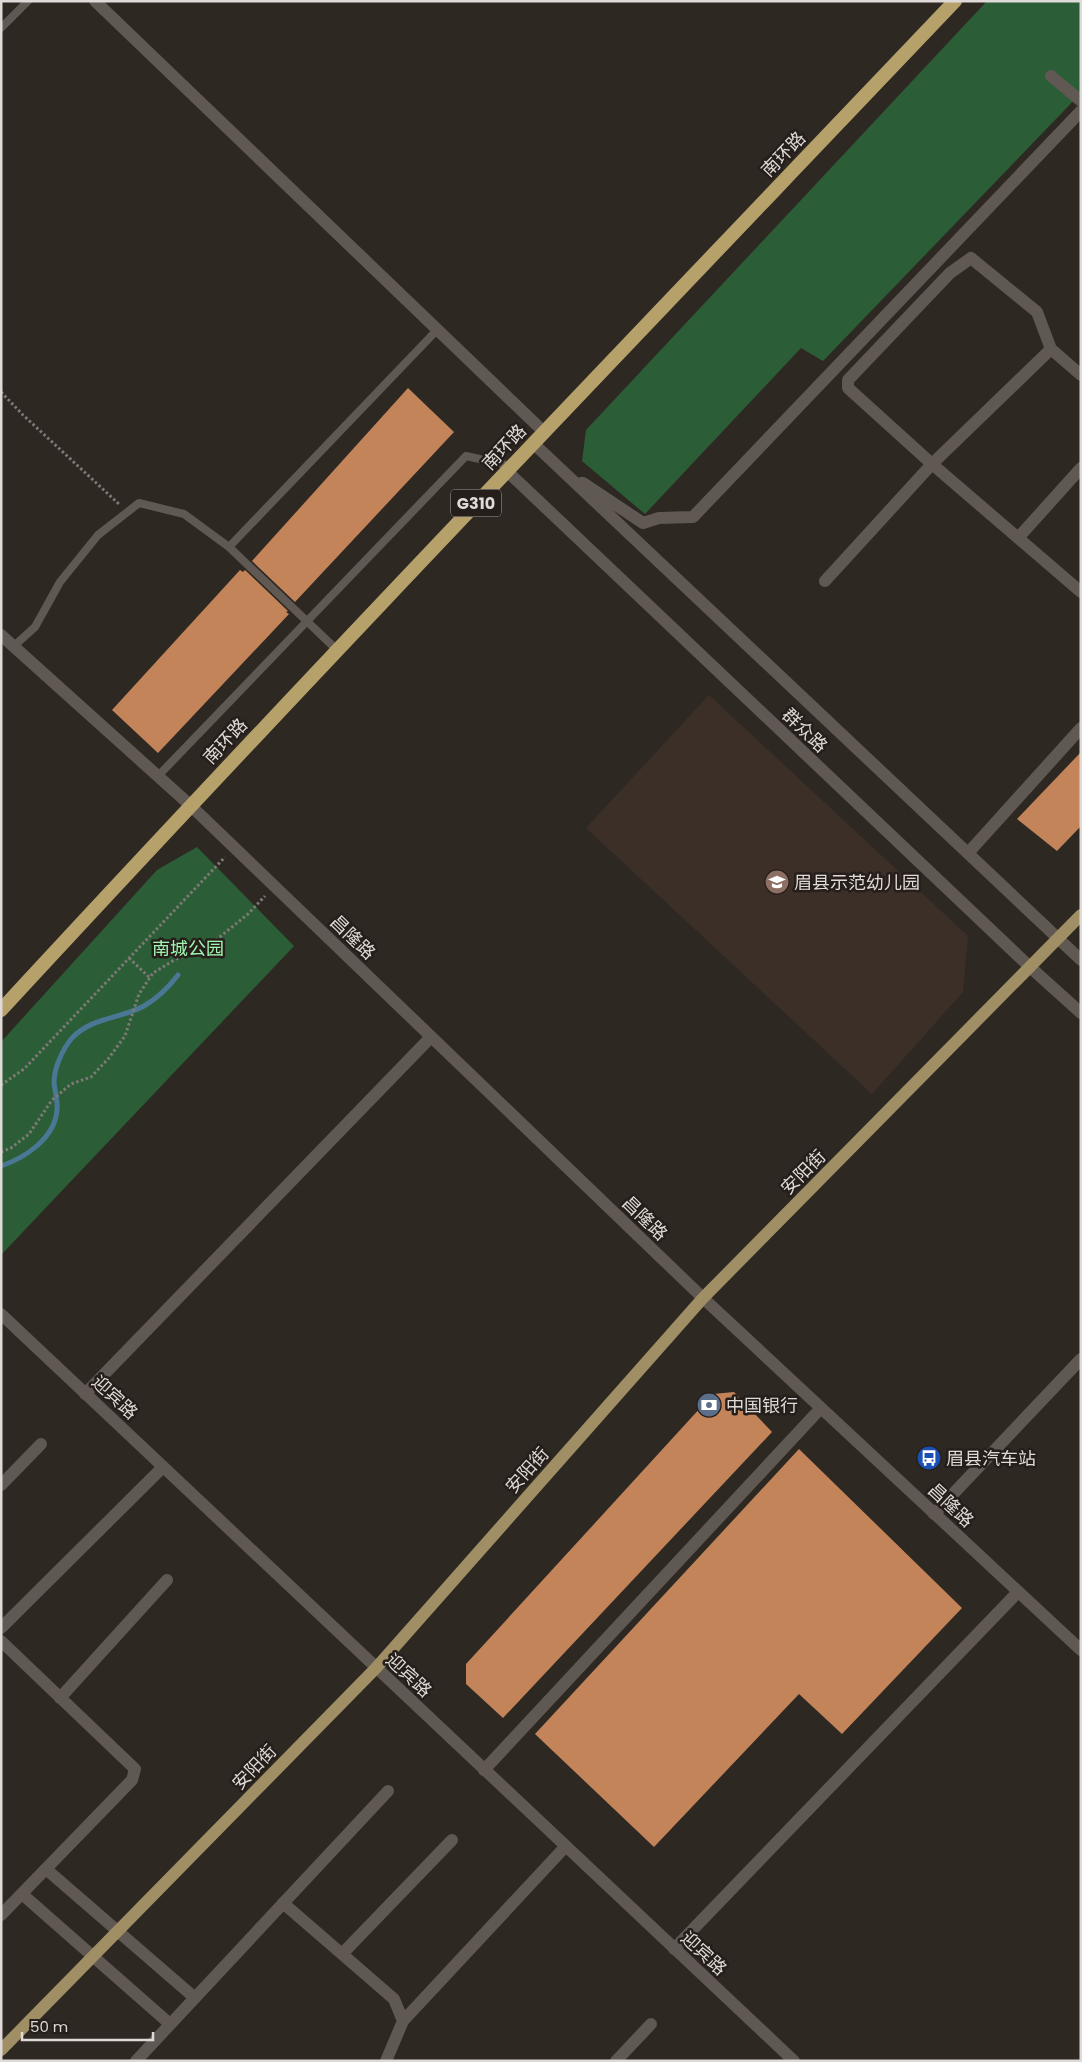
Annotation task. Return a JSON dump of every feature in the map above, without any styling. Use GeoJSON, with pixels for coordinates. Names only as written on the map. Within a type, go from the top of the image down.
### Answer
{"type":"FeatureCollection","features":[{"type":"Feature","properties":{"kind":"highway","name":"南环路"},"geometry":{"type":"LineString","coordinates":[[1,1010],[190,805],[955,1]]}},
{"type":"Feature","properties":{"kind":"main road","name":"安阳街"},"geometry":{"type":"LineString","coordinates":[[1,2050],[376,1668],[703,1298],[1081,915]]}},
{"type":"Feature","properties":{"kind":"street"},"geometry":{"type":"LineString","coordinates":[[95,1],[544,432]]}},
{"type":"Feature","properties":{"kind":"street"},"geometry":{"type":"LineString","coordinates":[[1052,76],[1081,101]]}},
{"type":"Feature","properties":{"kind":"street"},"geometry":{"type":"LineString","coordinates":[[574,483],[583,483],[643,523],[659,518],[693,517],[1081,111]]}},
{"type":"Feature","properties":{"kind":"street"},"geometry":{"type":"LineString","coordinates":[[1081,376],[1052,349],[1038,312],[971,258],[950,273],[848,380],[848,388],[932,464],[1081,592]]}},
{"type":"Feature","properties":{"kind":"street"},"geometry":{"type":"LineString","coordinates":[[825,581],[932,464],[1052,349]]}},
{"type":"Feature","properties":{"kind":"street","name":"群众路"},"geometry":{"type":"LineString","coordinates":[[533,443],[969,852],[1081,960]]}},
{"type":"Feature","properties":{"kind":"street","name":"群众路"},"geometry":{"type":"LineString","coordinates":[[509,468],[1030,967],[1081,1013]]}},
{"type":"Feature","properties":{"kind":"street"},"geometry":{"type":"LineString","coordinates":[[1018,538],[1081,468]]}},
{"type":"Feature","properties":{"kind":"street","name":"昌隆路"},"geometry":{"type":"LineString","coordinates":[[1,635],[190,805],[703,1298],[1081,1650]]}},
{"type":"Feature","properties":{"kind":"street"},"geometry":{"type":"LineString","coordinates":[[969,852],[1081,728]]}},
{"type":"Feature","properties":{"kind":"street"},"geometry":{"type":"LineString","coordinates":[[85,1394],[431,1037]]}},
{"type":"Feature","properties":{"kind":"street","name":"迎宾路"},"geometry":{"type":"LineString","coordinates":[[1,1314],[794,2061]]}},
{"type":"Feature","properties":{"kind":"street"},"geometry":{"type":"LineString","coordinates":[[934,1514],[1081,1359]]}},
{"type":"Feature","properties":{"kind":"street"},"geometry":{"type":"LineString","coordinates":[[484,1770],[821,1408]]}},
{"type":"Feature","properties":{"kind":"street"},"geometry":{"type":"LineString","coordinates":[[1,1485],[41,1444]]}},
{"type":"Feature","properties":{"kind":"street"},"geometry":{"type":"LineString","coordinates":[[1,1628],[163,1467]]}},
{"type":"Feature","properties":{"kind":"street"},"geometry":{"type":"LineString","coordinates":[[60,1698],[167,1580]]}},
{"type":"Feature","properties":{"kind":"street"},"geometry":{"type":"LineString","coordinates":[[674,1949],[1018,1592]]}},
{"type":"Feature","properties":{"kind":"street"},"geometry":{"type":"LineString","coordinates":[[1,1641],[136,1769],[132,1780],[1,1915]]}},
{"type":"Feature","properties":{"kind":"street"},"geometry":{"type":"LineString","coordinates":[[136,2061],[388,1791]]}},
{"type":"Feature","properties":{"kind":"street"},"geometry":{"type":"LineString","coordinates":[[342,1954],[452,1840]]}},
{"type":"Feature","properties":{"kind":"street"},"geometry":{"type":"LineString","coordinates":[[386,2061],[403,2021],[565,1847]]}},
{"type":"Feature","properties":{"kind":"street"},"geometry":{"type":"LineString","coordinates":[[46,1869],[195,1998]]}},
{"type":"Feature","properties":{"kind":"street"},"geometry":{"type":"LineString","coordinates":[[22,1894],[170,2024]]}},
{"type":"Feature","properties":{"kind":"street"},"geometry":{"type":"LineString","coordinates":[[283,1903],[394,1998],[403,2021]]}},
{"type":"Feature","properties":{"kind":"street"},"geometry":{"type":"LineString","coordinates":[[616,2061],[650,2024]]}},
{"type":"Feature","properties":{"kind":"lane"},"geometry":{"type":"LineString","coordinates":[[1,28],[28,1]]}},
{"type":"Feature","properties":{"kind":"lane"},"geometry":{"type":"LineString","coordinates":[[229,547],[437,330]]}},
{"type":"Feature","properties":{"kind":"lane"},"geometry":{"type":"LineString","coordinates":[[158,776],[466,456],[509,468]]}},
{"type":"Feature","properties":{"kind":"lane"},"geometry":{"type":"LineString","coordinates":[[14,646],[35,626],[60,582],[98,535],[139,503],[184,514],[229,547],[337,650]]}},
{"type":"Feature","properties":{"kind":"path"},"geometry":{"type":"LineString","coordinates":[[1,392],[127,512]]}},
{"type":"Feature","properties":{"kind":"path"},"geometry":{"type":"LineString","coordinates":[[1,1085],[24,1069],[234,847]]}},
{"type":"Feature","properties":{"kind":"path"},"geometry":{"type":"LineString","coordinates":[[1,1152],[11,1148],[29,1134],[52,1100],[72,1084],[91,1077],[108,1059],[125,1036],[130,1016],[138,997],[153,973],[176,959],[205,950],[248,914],[274,886]]}},
{"type":"Feature","properties":{"kind":"path"},"geometry":{"type":"LineString","coordinates":[[129,958],[150,978]]}},
{"type":"Feature","properties":{"kind":"shaded area","name":"眉县示范幼儿园"},"geometry":{"type":"Polygon","coordinates":[[[709,695],[968,936],[963,992],[872,1094],[586,828],[709,695]]]}},
{"type":"Feature","properties":{"kind":"green space"},"geometry":{"type":"Polygon","coordinates":[[[987,1],[1081,1],[1081,93],[823,361],[801,348],[645,514],[582,461],[586,430],[987,1]]]}},
{"type":"Feature","properties":{"kind":"green space","name":"南城公园"},"geometry":{"type":"Polygon","coordinates":[[[197,847],[294,946],[1,1255],[1,1042],[157,870],[197,847]]]}},
{"type":"Feature","properties":{"kind":"building"},"geometry":{"type":"Polygon","coordinates":[[[408,388],[454,432],[295,602],[252,561],[408,388]]]}},
{"type":"Feature","properties":{"kind":"building"},"geometry":{"type":"Polygon","coordinates":[[[240,570],[243,572],[245,570],[289,614],[158,753],[112,710],[240,570]]]}},
{"type":"Feature","properties":{"kind":"building"},"geometry":{"type":"Polygon","coordinates":[[[1081,752],[1081,826],[1057,851],[1017,819],[1081,752]]]}},
{"type":"Feature","properties":{"kind":"building"},"geometry":{"type":"Polygon","coordinates":[[[734,1392],[772,1432],[503,1718],[466,1684],[466,1664],[713,1394],[734,1392]]]}},
{"type":"Feature","properties":{"kind":"building"},"geometry":{"type":"Polygon","coordinates":[[[799,1449],[962,1608],[842,1734],[799,1694],[654,1847],[535,1734],[799,1449]]]}},
{"type":"Feature","properties":{"kind":"waterway"},"geometry":{"type":"LineString","coordinates":[[1,1166],[29,1152],[45,1138],[51,1129],[57,1110],[54,1083],[55,1071],[65,1048],[72,1038],[88,1026],[144,1006],[163,992],[178,975]]}},
{"type":"Feature","properties":{"kind":"place","name":"眉县示范幼儿园"},"geometry":{"type":"Point","coordinates":[777,882]}},
{"type":"Feature","properties":{"kind":"place","name":"中国银行"},"geometry":{"type":"Point","coordinates":[709,1405]}},
{"type":"Feature","properties":{"kind":"place","name":"眉县汽车站"},"geometry":{"type":"Point","coordinates":[929,1458]}}]}
